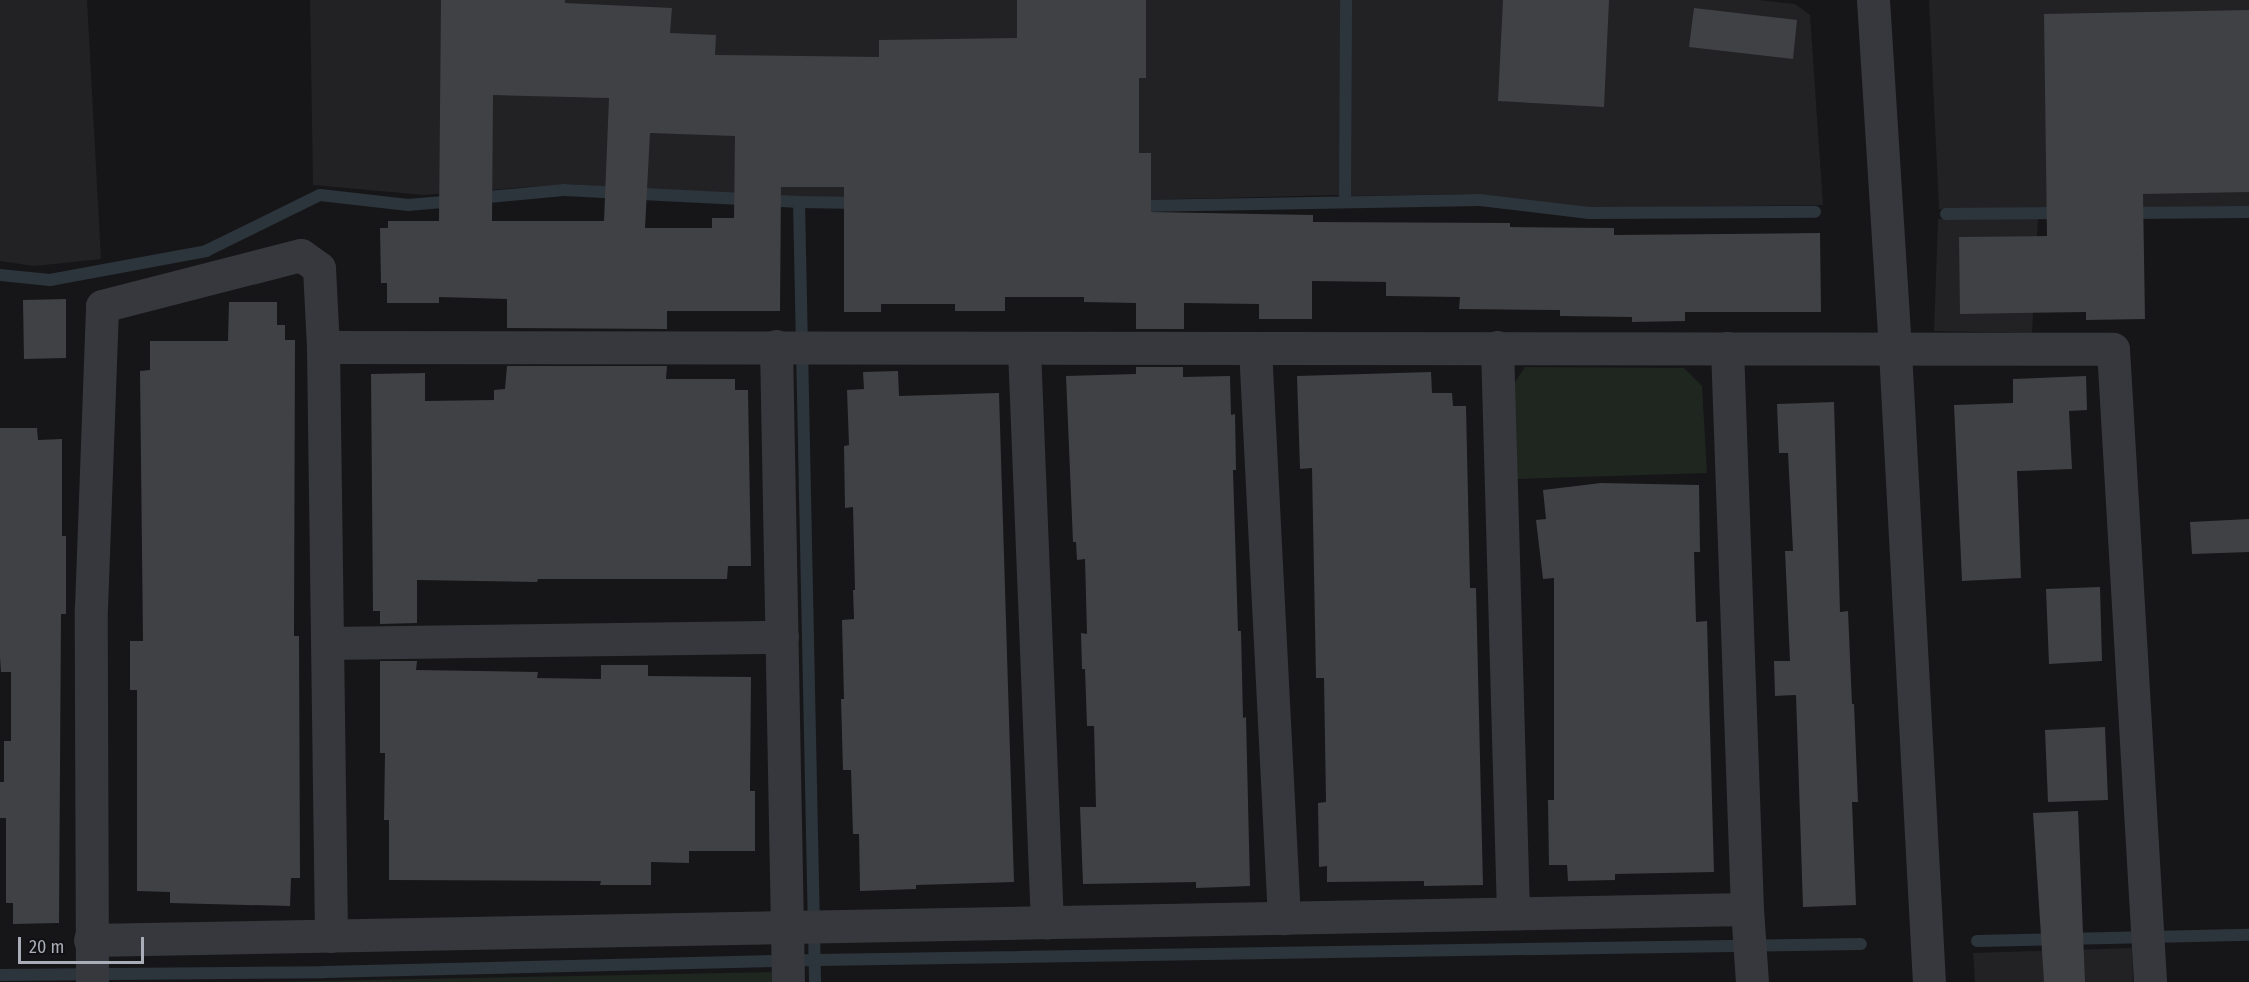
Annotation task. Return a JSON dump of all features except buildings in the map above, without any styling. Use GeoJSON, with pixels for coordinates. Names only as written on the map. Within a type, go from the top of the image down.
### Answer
{"type":"FeatureCollection","features":[{"type":"Feature","properties":{"kind":"street"},"geometry":{"type":"LineString","coordinates":[[1873,0],[1895,351],[1929,982]]}},
{"type":"Feature","properties":{"kind":"street"},"geometry":{"type":"LineString","coordinates":[[331,936],[323,347],[319,268],[301,255],[102,306],[92,608],[90,959],[331,936],[797,946],[1047,923],[1513,913],[1749,944],[1726,348]]}},
{"type":"Feature","properties":{"kind":"street"},"geometry":{"type":"LineString","coordinates":[[323,347],[795,346],[1024,350],[1497,347],[1895,351],[2113,349],[2149,967]]}},
{"type":"Feature","properties":{"kind":"street"},"geometry":{"type":"LineString","coordinates":[[795,346],[782,637],[797,946]]}},
{"type":"Feature","properties":{"kind":"street"},"geometry":{"type":"LineString","coordinates":[[1497,347],[1513,913]]}},
{"type":"Feature","properties":{"kind":"street"},"geometry":{"type":"LineString","coordinates":[[1255,348],[1284,918]]}},
{"type":"Feature","properties":{"kind":"street"},"geometry":{"type":"LineString","coordinates":[[1024,350],[1047,923]]}},
{"type":"Feature","properties":{"kind":"street"},"geometry":{"type":"LineString","coordinates":[[327,643],[782,637]]}},
{"type":"Feature","properties":{"kind":"shaded area"},"geometry":{"type":"Polygon","coordinates":[[[0,0],[87,0],[101,259],[34,266],[0,261],[0,0]]]}},
{"type":"Feature","properties":{"kind":"shaded area"},"geometry":{"type":"Polygon","coordinates":[[[310,0],[1340,0],[1340,195],[1014,203],[723,194],[567,184],[424,195],[313,185],[310,0]]]}},
{"type":"Feature","properties":{"kind":"shaded area"},"geometry":{"type":"Polygon","coordinates":[[[1351,0],[1758,0],[1795,4],[1810,15],[1823,205],[1589,208],[1480,194],[1349,196],[1351,0]]]}},
{"type":"Feature","properties":{"kind":"shaded area"},"geometry":{"type":"Polygon","coordinates":[[[1929,0],[2249,0],[2249,207],[1939,209],[1929,0]]]}},
{"type":"Feature","properties":{"kind":"shaded area"},"geometry":{"type":"Polygon","coordinates":[[[2038,217],[2032,333],[1934,331],[1938,219],[2038,217]]]}},
{"type":"Feature","properties":{"kind":"shaded area"},"geometry":{"type":"Polygon","coordinates":[[[1525,367],[1684,368],[1702,386],[1707,473],[1516,479],[1513,385],[1525,367]]]}},
{"type":"Feature","properties":{"kind":"shaded area"},"geometry":{"type":"Polygon","coordinates":[[[2132,948],[2133,982],[1975,982],[1973,953],[2132,948]]]}},
{"type":"Feature","properties":{"kind":"shaded area"},"geometry":{"type":"Polygon","coordinates":[[[771,972],[779,982],[262,982],[771,972]]]}},
{"type":"Feature","properties":{"kind":"waterway"},"geometry":{"type":"LineString","coordinates":[[1345,201],[1346,0]]}},
{"type":"Feature","properties":{"kind":"waterway"},"geometry":{"type":"LineString","coordinates":[[478,198],[564,190],[799,202],[815,982]]}},
{"type":"Feature","properties":{"kind":"waterway"},"geometry":{"type":"LineString","coordinates":[[0,275],[50,280],[206,251],[320,195],[408,205],[454,201]]}},
{"type":"Feature","properties":{"kind":"waterway"},"geometry":{"type":"LineString","coordinates":[[1136,206],[1480,200],[1589,213],[1815,212]]}},
{"type":"Feature","properties":{"kind":"waterway"},"geometry":{"type":"LineString","coordinates":[[799,202],[858,203]]}},
{"type":"Feature","properties":{"kind":"waterway"},"geometry":{"type":"LineString","coordinates":[[2127,213],[2249,212]]}},
{"type":"Feature","properties":{"kind":"waterway"},"geometry":{"type":"LineString","coordinates":[[1946,214],[2062,213]]}},
{"type":"Feature","properties":{"kind":"waterway"},"geometry":{"type":"LineString","coordinates":[[1977,941],[2249,935]]}},
{"type":"Feature","properties":{"kind":"waterway"},"geometry":{"type":"LineString","coordinates":[[0,975],[324,972],[816,960],[1861,944]]}}]}
